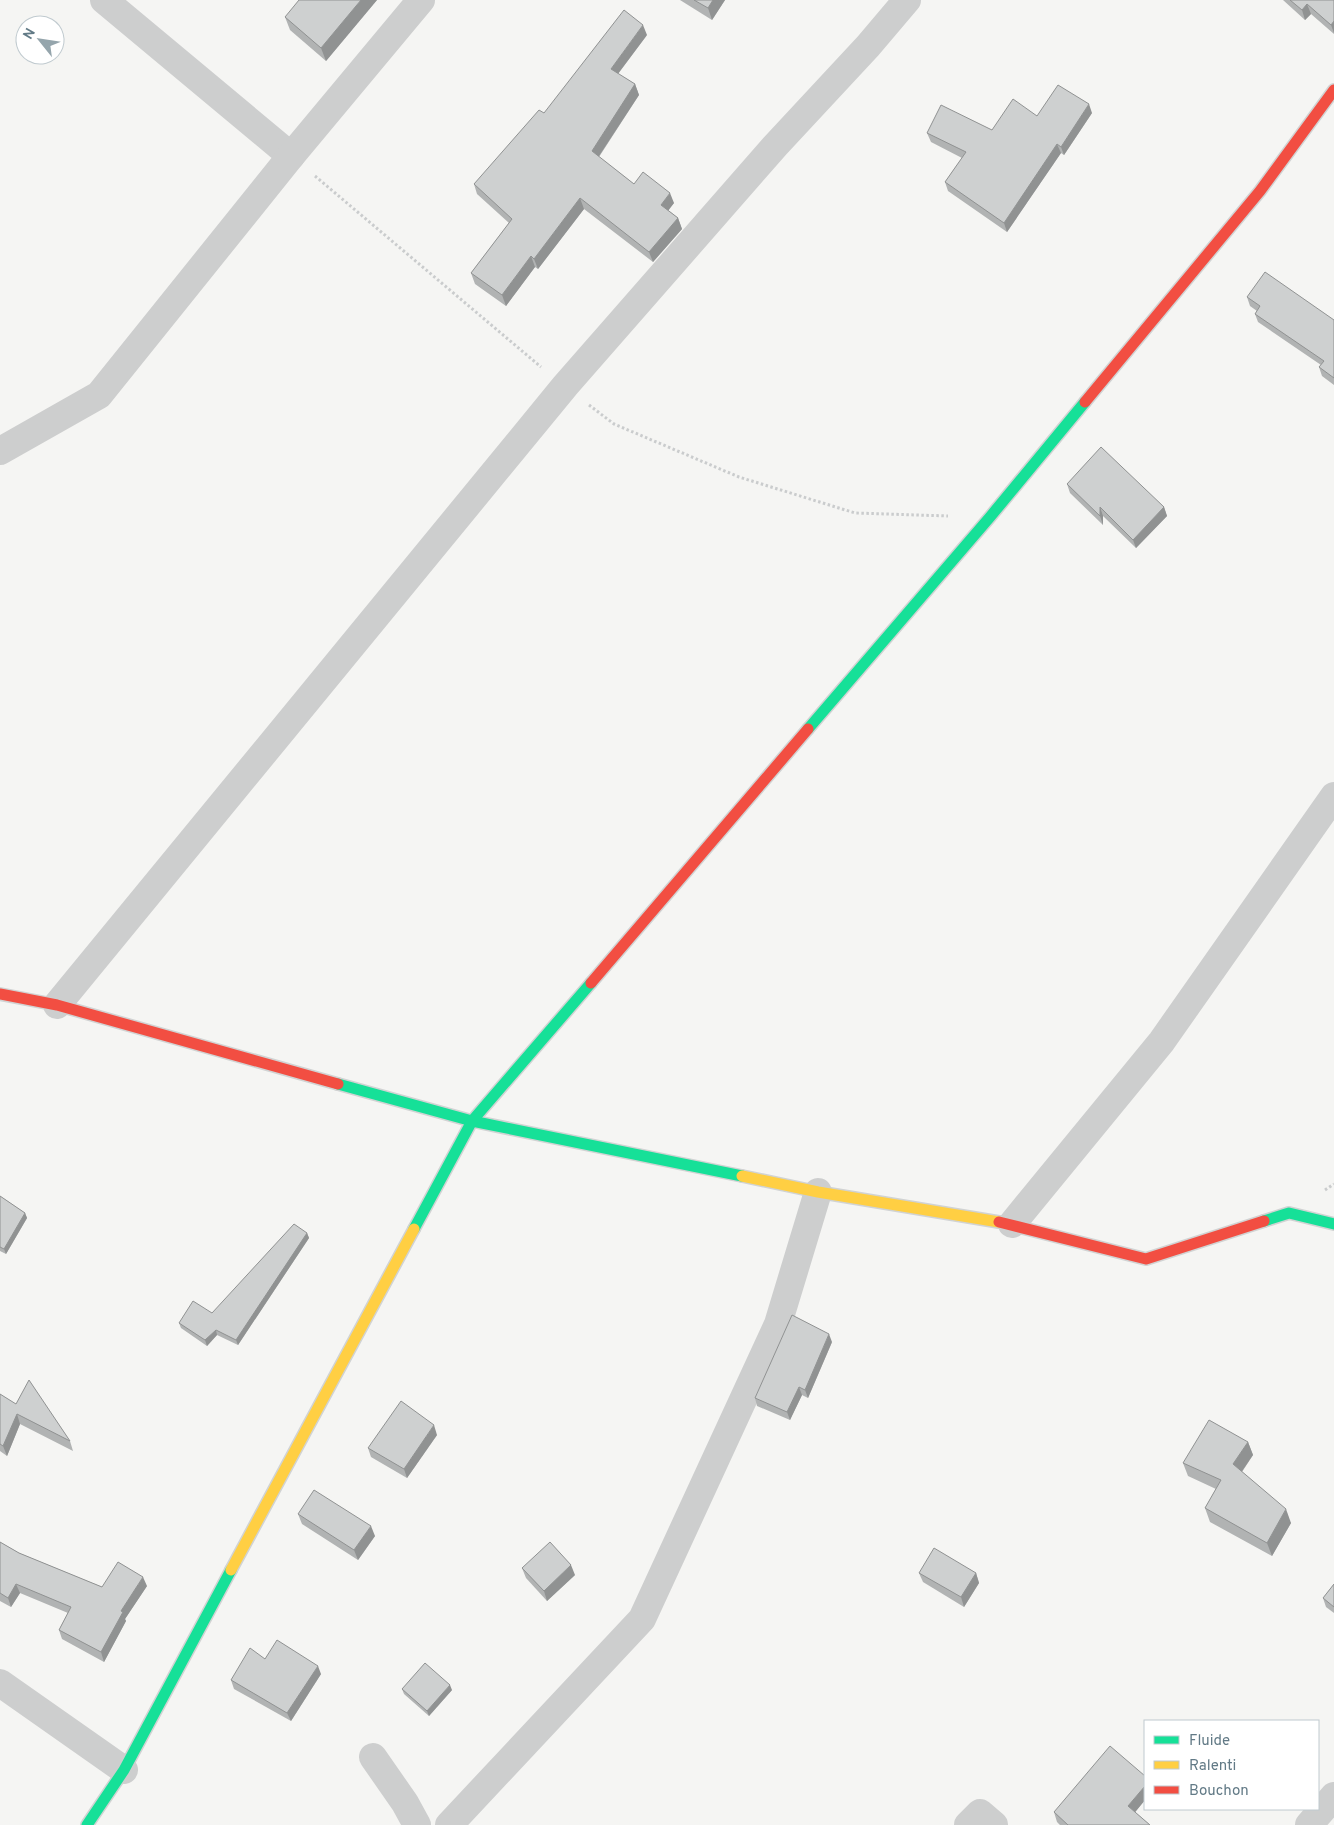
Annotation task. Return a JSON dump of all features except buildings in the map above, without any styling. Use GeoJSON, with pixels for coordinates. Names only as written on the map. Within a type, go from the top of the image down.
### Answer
{"type":"FeatureCollection","features":[{"type":"Feature","properties":{"kind":"street"},"geometry":{"type":"LineString","coordinates":[[104,0],[292,156]]}},
{"type":"Feature","properties":{"kind":"street"},"geometry":{"type":"LineString","coordinates":[[0,451],[100,395],[292,156],[421,0]]}},
{"type":"Feature","properties":{"kind":"street"},"geometry":{"type":"LineString","coordinates":[[57,1005],[565,386],[775,146],[868,46],[907,0]]}},
{"type":"Feature","properties":{"kind":"street"},"geometry":{"type":"LineString","coordinates":[[87,1825],[124,1770],[472,1121],[990,518],[1260,191],[1334,90]]}},
{"type":"Feature","properties":{"kind":"street"},"geometry":{"type":"LineString","coordinates":[[1012,1224],[1162,1041],[1334,796]]}},
{"type":"Feature","properties":{"kind":"street"},"geometry":{"type":"LineString","coordinates":[[0,994],[57,1005],[472,1121],[818,1192],[1012,1224],[1146,1259],[1289,1213],[1334,1224]]}},
{"type":"Feature","properties":{"kind":"street"},"geometry":{"type":"LineString","coordinates":[[449,1825],[642,1619],[778,1324],[818,1192]]}},
{"type":"Feature","properties":{"kind":"street"},"geometry":{"type":"LineString","coordinates":[[0,1683],[124,1770]]}},
{"type":"Feature","properties":{"kind":"street"},"geometry":{"type":"LineString","coordinates":[[373,1758],[405,1803],[417,1825]]}},
{"type":"Feature","properties":{"kind":"street"},"geometry":{"type":"LineString","coordinates":[[1310,1825],[1334,1796]]}},
{"type":"Feature","properties":{"kind":"street"},"geometry":{"type":"LineString","coordinates":[[968,1825],[980,1813],[994,1825]]}},
{"type":"Feature","properties":{"kind":"path"},"geometry":{"type":"LineString","coordinates":[[292,156],[565,386],[614,424],[738,477],[855,513],[990,518]]}},
{"type":"Feature","properties":{"kind":"traffic: fast"},"geometry":{"type":"LineString","coordinates":[[808,729],[990,517],[1085,402]]}},
{"type":"Feature","properties":{"kind":"traffic: fast"},"geometry":{"type":"LineString","coordinates":[[414,1229],[472,1121],[591,983]]}},
{"type":"Feature","properties":{"kind":"traffic: fast"},"geometry":{"type":"LineString","coordinates":[[338,1084],[472,1121],[742,1176]]}},
{"type":"Feature","properties":{"kind":"traffic: fast"},"geometry":{"type":"LineString","coordinates":[[1264,1221],[1289,1213],[1334,1224]]}},
{"type":"Feature","properties":{"kind":"traffic: fast"},"geometry":{"type":"LineString","coordinates":[[87,1825],[124,1770],[231,1570]]}},
{"type":"Feature","properties":{"kind":"traffic: slow"},"geometry":{"type":"LineString","coordinates":[[742,1176],[818,1192],[999,1222]]}},
{"type":"Feature","properties":{"kind":"traffic: slow"},"geometry":{"type":"LineString","coordinates":[[231,1570],[414,1229]]}},
{"type":"Feature","properties":{"kind":"traffic: jam"},"geometry":{"type":"LineString","coordinates":[[1085,402],[1260,191],[1334,90]]}},
{"type":"Feature","properties":{"kind":"traffic: jam"},"geometry":{"type":"LineString","coordinates":[[591,983],[808,729]]}},
{"type":"Feature","properties":{"kind":"traffic: jam"},"geometry":{"type":"LineString","coordinates":[[0,994],[57,1005],[338,1084]]}},
{"type":"Feature","properties":{"kind":"traffic: jam"},"geometry":{"type":"LineString","coordinates":[[999,1222],[1146,1259],[1264,1221]]}}]}
